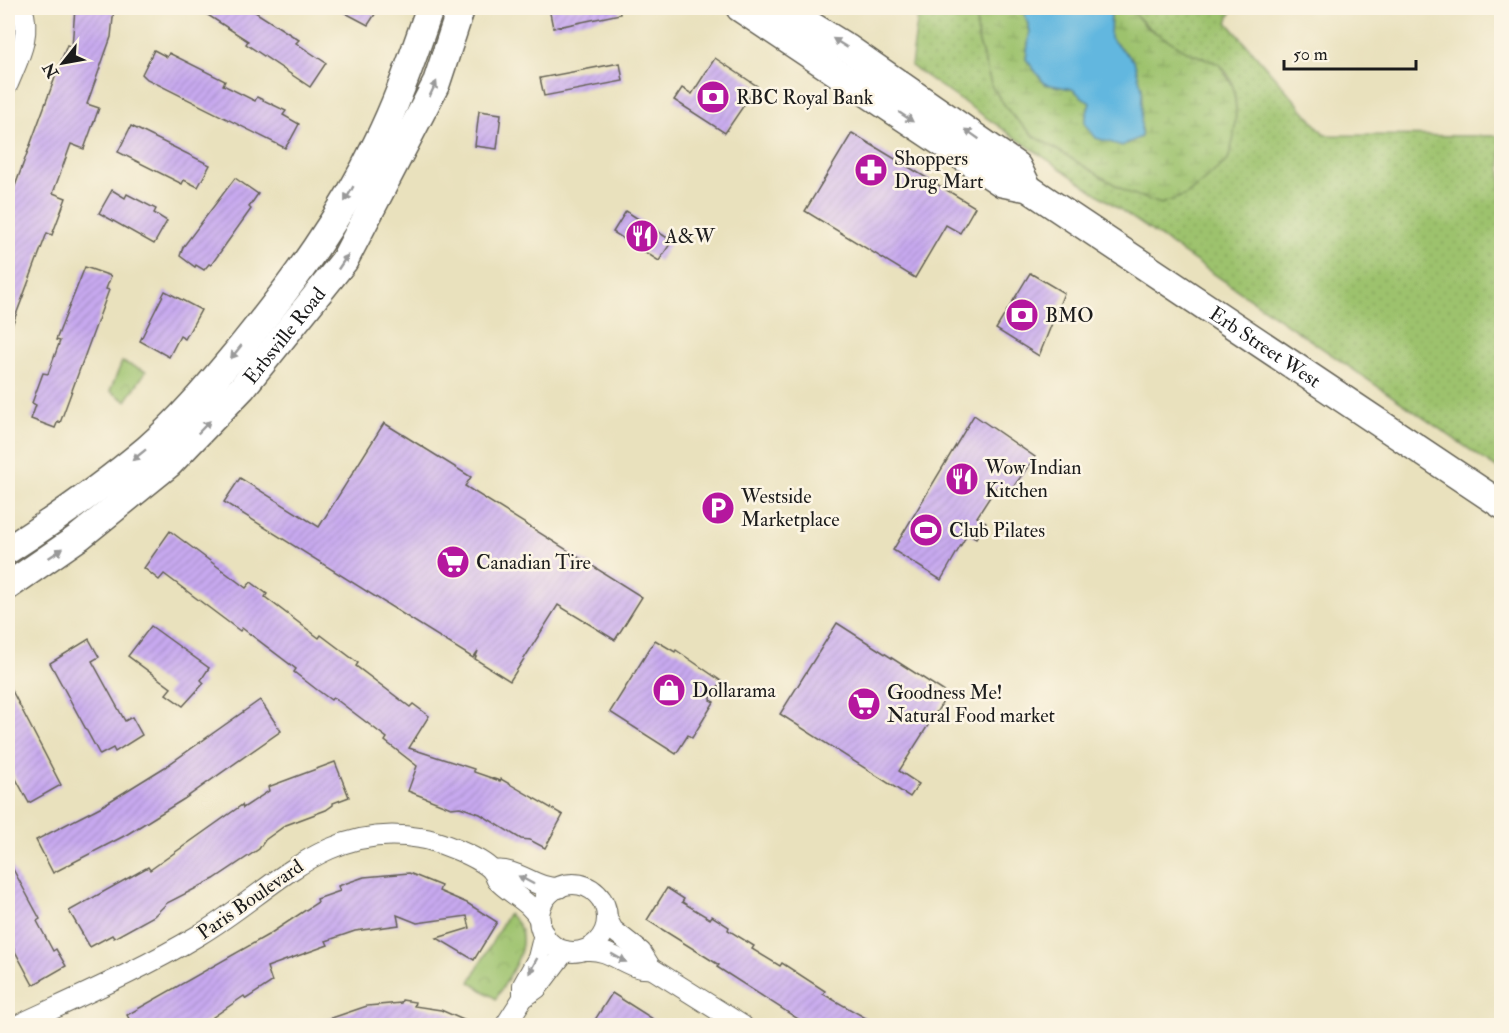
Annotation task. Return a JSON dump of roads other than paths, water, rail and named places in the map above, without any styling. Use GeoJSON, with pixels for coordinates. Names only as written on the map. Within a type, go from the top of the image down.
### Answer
{"type":"FeatureCollection","features":[{"type":"Feature","properties":{"kind":"main road","name":"Erbsville Road"},"geometry":{"type":"LineString","coordinates":[[8,550],[75,506],[148,448],[207,388],[282,296],[348,198],[377,143],[406,77],[430,8]]}},
{"type":"Feature","properties":{"kind":"main road","name":"Erbsville Road"},"geometry":{"type":"LineString","coordinates":[[8,586],[80,537],[169,464],[242,388],[344,261],[436,84],[461,8]]}},
{"type":"Feature","properties":{"kind":"main road","name":"Erb Street West"},"geometry":{"type":"LineString","coordinates":[[740,8],[1002,183],[1028,188],[1502,505]]}},
{"type":"Feature","properties":{"kind":"main road","name":"Erb Street West"},"geometry":{"type":"LineString","coordinates":[[783,8],[849,49],[1017,166],[1028,188]]}},
{"type":"Feature","properties":{"kind":"street"},"geometry":{"type":"LineString","coordinates":[[8,84],[26,36],[27,19],[22,8]]}},
{"type":"Feature","properties":{"kind":"street","name":"Paris Boulevard"},"geometry":{"type":"LineString","coordinates":[[14,1026],[123,976],[200,935],[306,860],[341,843],[376,835],[418,837],[450,846],[493,870],[504,870],[534,884],[559,888]]}},
{"type":"Feature","properties":{"kind":"street","name":"Paris Boulevard"},"geometry":{"type":"LineString","coordinates":[[493,870],[498,881],[526,901],[542,927]]}},
{"type":"Feature","properties":{"kind":"street"},"geometry":{"type":"LineString","coordinates":[[523,998],[524,986],[538,958],[543,903],[559,888],[573,885],[590,889],[602,900],[612,930],[641,952],[651,968],[743,1026]]}},
{"type":"Feature","properties":{"kind":"street"},"geometry":{"type":"LineString","coordinates":[[586,950],[601,938],[607,919]]}},
{"type":"Feature","properties":{"kind":"street"},"geometry":{"type":"LineString","coordinates":[[542,927],[553,945],[565,951],[601,950],[637,968],[651,968]]}},
{"type":"Feature","properties":{"kind":"street"},"geometry":{"type":"LineString","coordinates":[[506,1026],[523,998],[537,988],[565,951]]}},
{"type":"Feature","properties":{"kind":"street"},"geometry":{"type":"LineString","coordinates":[[8,1016],[14,1026]]}},
{"type":"Feature","properties":{"kind":"water"},"geometry":{"type":"Polygon","coordinates":[[[1023,8],[1111,8],[1110,38],[1134,61],[1142,88],[1141,137],[1122,146],[1096,138],[1084,123],[1090,103],[1072,89],[1045,84],[1026,59],[1030,31],[1023,8]]]}},
{"type":"Feature","properties":{"kind":"place","name":"RBC Royal Bank"},"geometry":{"type":"Point","coordinates":[713,97]}},
{"type":"Feature","properties":{"kind":"place","name":"Shoppers Drug Mart"},"geometry":{"type":"Point","coordinates":[871,170]}},
{"type":"Feature","properties":{"kind":"place","name":"A&W"},"geometry":{"type":"Point","coordinates":[642,236]}},
{"type":"Feature","properties":{"kind":"place","name":"BMO"},"geometry":{"type":"Point","coordinates":[1022,315]}},
{"type":"Feature","properties":{"kind":"place","name":"Wow Indian Kitchen"},"geometry":{"type":"Point","coordinates":[962,479]}},
{"type":"Feature","properties":{"kind":"place","name":"Westside Marketplace"},"geometry":{"type":"Point","coordinates":[718,508]}},
{"type":"Feature","properties":{"kind":"place","name":"Club Pilates"},"geometry":{"type":"Point","coordinates":[926,530]}},
{"type":"Feature","properties":{"kind":"place","name":"Canadian Tire"},"geometry":{"type":"Point","coordinates":[453,562]}},
{"type":"Feature","properties":{"kind":"place","name":"Dollarama"},"geometry":{"type":"Point","coordinates":[669,690]}},
{"type":"Feature","properties":{"kind":"place","name":"Goodness Me! Natural Food market"},"geometry":{"type":"Point","coordinates":[864,704]}}]}
